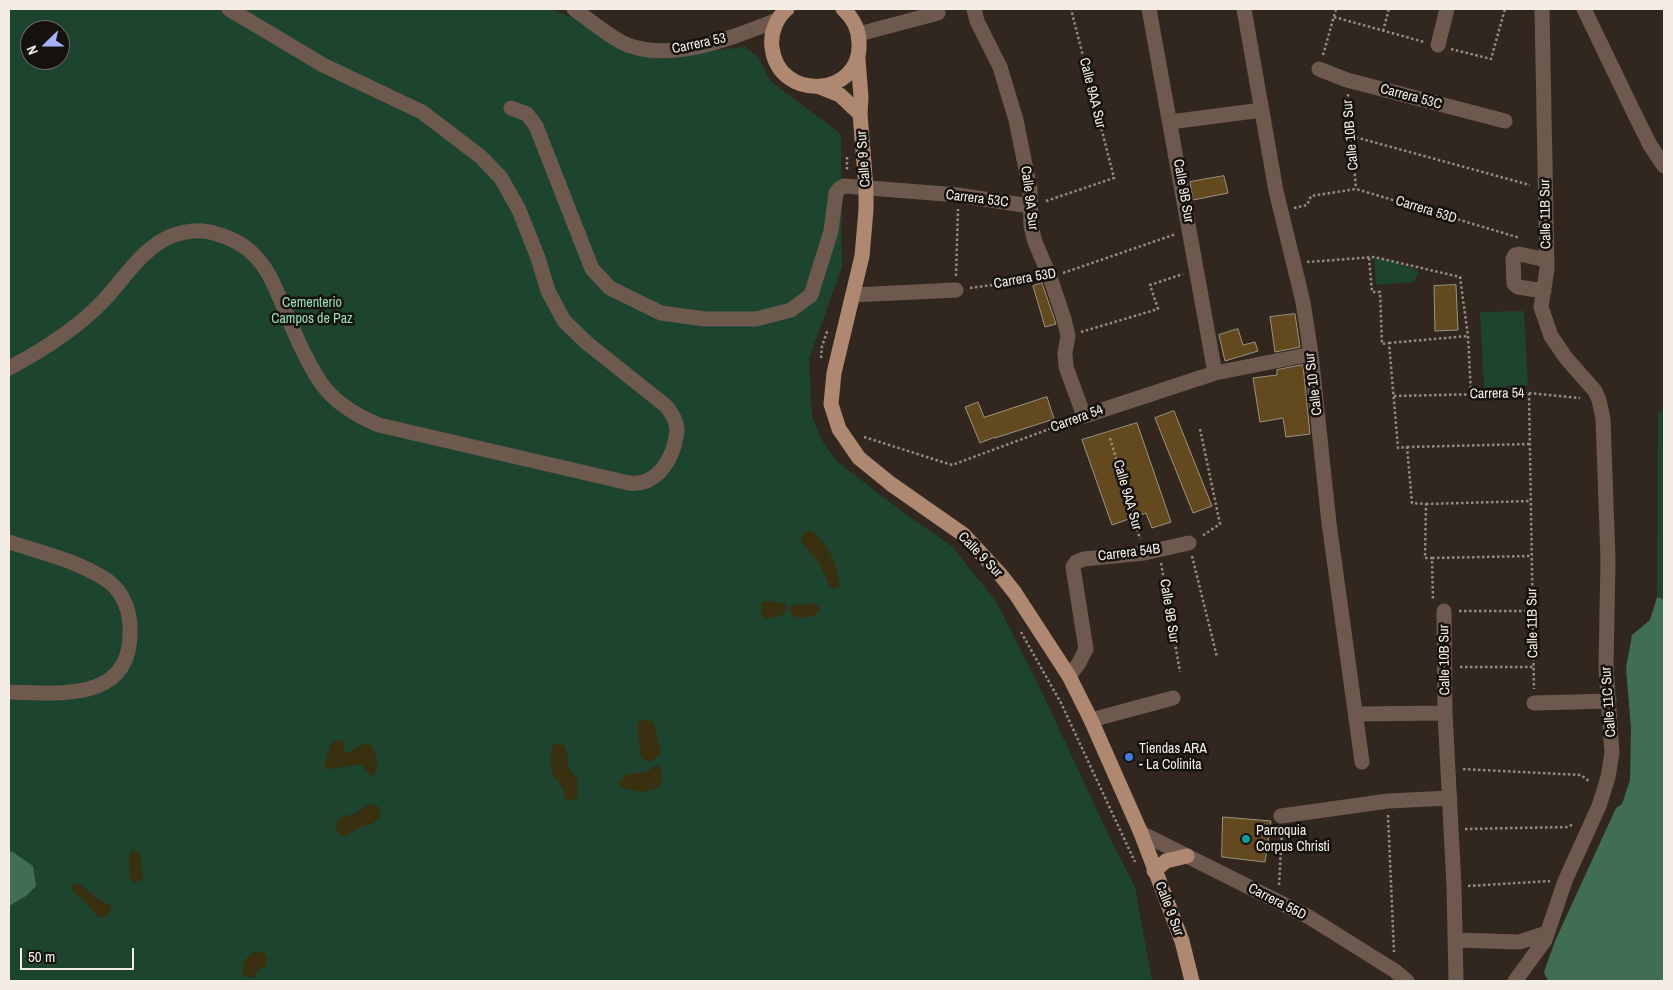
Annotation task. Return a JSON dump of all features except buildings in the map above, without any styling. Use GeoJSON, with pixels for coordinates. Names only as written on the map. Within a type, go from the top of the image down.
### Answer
{"type":"FeatureCollection","features":[{"type":"Feature","properties":{"kind":"main road"},"geometry":{"type":"LineString","coordinates":[[843,9],[857,29]]}},
{"type":"Feature","properties":{"kind":"main road"},"geometry":{"type":"LineString","coordinates":[[857,29],[862,9]]}},
{"type":"Feature","properties":{"kind":"main road"},"geometry":{"type":"LineString","coordinates":[[771,43],[779,14]]}},
{"type":"Feature","properties":{"kind":"main road","name":"Calle 9 Sur"},"geometry":{"type":"LineString","coordinates":[[857,29],[861,97],[860,114],[866,188],[862,256],[834,373],[832,404],[839,429],[859,458],[891,484],[964,535],[1000,574],[1015,594],[1069,676],[1091,720],[1141,834],[1182,942],[1192,981]]}},
{"type":"Feature","properties":{"kind":"main road","name":"Calle 9 Sur"},"geometry":{"type":"LineString","coordinates":[[771,43],[776,63],[789,78],[807,86],[820,87],[840,95],[860,114]]}},
{"type":"Feature","properties":{"kind":"main road"},"geometry":{"type":"LineString","coordinates":[[820,87],[836,82],[858,60]]}},
{"type":"Feature","properties":{"kind":"main road"},"geometry":{"type":"LineString","coordinates":[[1154,871],[1166,861],[1187,856]]}},
{"type":"Feature","properties":{"kind":"street"},"geometry":{"type":"LineString","coordinates":[[9,368],[62,336],[103,302],[140,260],[164,240],[179,233],[212,232],[228,237],[243,245],[256,257],[272,279],[307,358],[322,384],[334,398],[363,418],[388,427],[629,483],[637,484],[651,479],[664,468],[669,460],[677,432],[674,416],[666,406],[587,343],[564,320],[548,291],[519,210],[501,178],[481,157],[422,112],[323,65],[229,9]]}},
{"type":"Feature","properties":{"kind":"street","name":"Carrera 53"},"geometry":{"type":"LineString","coordinates":[[574,9],[622,42],[645,50],[671,51],[704,45],[745,33],[779,14]]}},
{"type":"Feature","properties":{"kind":"street","name":"Calle 9A Sur"},"geometry":{"type":"LineString","coordinates":[[974,9],[977,21],[1000,67],[1013,111],[1030,189],[1031,226],[1035,242],[1050,277],[1068,336],[1064,353],[1066,367],[1084,416]]}},
{"type":"Feature","properties":{"kind":"street","name":"Calle 9B Sur"},"geometry":{"type":"LineString","coordinates":[[1149,9],[1215,373]]}},
{"type":"Feature","properties":{"kind":"street","name":"Calle 10 Sur"},"geometry":{"type":"LineString","coordinates":[[1244,9],[1281,211],[1303,302],[1311,354],[1329,523],[1357,714],[1362,762]]}},
{"type":"Feature","properties":{"kind":"street"},"geometry":{"type":"LineString","coordinates":[[1438,45],[1447,9]]}},
{"type":"Feature","properties":{"kind":"street","name":"Calle 11B Sur"},"geometry":{"type":"LineString","coordinates":[[1542,9],[1547,253],[1541,307],[1551,336],[1566,358],[1595,391],[1599,400]]}},
{"type":"Feature","properties":{"kind":"street"},"geometry":{"type":"LineString","coordinates":[[1584,9],[1642,129],[1664,166]]}},
{"type":"Feature","properties":{"kind":"street"},"geometry":{"type":"LineString","coordinates":[[857,29],[938,13]]}},
{"type":"Feature","properties":{"kind":"street","name":"Carrera 53"},"geometry":{"type":"LineString","coordinates":[[745,33],[771,43]]}},
{"type":"Feature","properties":{"kind":"street","name":"Carrera 53C"},"geometry":{"type":"LineString","coordinates":[[1319,68],[1347,80],[1505,121]]}},
{"type":"Feature","properties":{"kind":"street"},"geometry":{"type":"LineString","coordinates":[[511,108],[527,114],[536,126],[592,269],[610,288],[660,313],[714,319],[756,318],[791,310],[811,295],[831,231],[836,193],[839,189],[848,187]]}},
{"type":"Feature","properties":{"kind":"street"},"geometry":{"type":"LineString","coordinates":[[1170,122],[1262,110]]}},
{"type":"Feature","properties":{"kind":"street","name":"Carrera 53C"},"geometry":{"type":"LineString","coordinates":[[848,187],[958,195],[1030,206]]}},
{"type":"Feature","properties":{"kind":"street"},"geometry":{"type":"LineString","coordinates":[[1544,291],[1518,287],[1514,284],[1513,259],[1515,255],[1519,254],[1547,253]]}},
{"type":"Feature","properties":{"kind":"street"},"geometry":{"type":"LineString","coordinates":[[853,295],[956,290]]}},
{"type":"Feature","properties":{"kind":"street","name":"Carrera 54"},"geometry":{"type":"LineString","coordinates":[[1084,416],[1215,373],[1311,354]]}},
{"type":"Feature","properties":{"kind":"street","name":"Calle 11C Sur"},"geometry":{"type":"LineString","coordinates":[[1515,981],[1545,940],[1565,882],[1590,827],[1604,790],[1612,753],[1606,667],[1607,497],[1603,419],[1599,400]]}},
{"type":"Feature","properties":{"kind":"street"},"geometry":{"type":"LineString","coordinates":[[9,542],[70,562],[109,582],[120,594],[127,608],[130,643],[127,656],[120,670],[99,686],[68,693],[9,692]]}},
{"type":"Feature","properties":{"kind":"street","name":"Carrera 54B"},"geometry":{"type":"LineString","coordinates":[[1069,676],[1079,663],[1086,649],[1073,567],[1076,562],[1080,559],[1152,552],[1189,543]]}},
{"type":"Feature","properties":{"kind":"street","name":"Calle 10B Sur"},"geometry":{"type":"LineString","coordinates":[[1444,611],[1445,713],[1454,886],[1456,981]]}},
{"type":"Feature","properties":{"kind":"street"},"geometry":{"type":"LineString","coordinates":[[1091,720],[1173,698]]}},
{"type":"Feature","properties":{"kind":"street"},"geometry":{"type":"LineString","coordinates":[[1534,703],[1609,701]]}},
{"type":"Feature","properties":{"kind":"street"},"geometry":{"type":"LineString","coordinates":[[1357,714],[1445,713]]}},
{"type":"Feature","properties":{"kind":"street"},"geometry":{"type":"LineString","coordinates":[[1281,816],[1388,801],[1450,798]]}},
{"type":"Feature","properties":{"kind":"street","name":"Carrera 55D"},"geometry":{"type":"LineString","coordinates":[[1141,834],[1309,918],[1395,971],[1407,981]]}},
{"type":"Feature","properties":{"kind":"street"},"geometry":{"type":"LineString","coordinates":[[1456,940],[1519,942],[1547,933]]}},
{"type":"Feature","properties":{"kind":"street"},"geometry":{"type":"LineString","coordinates":[[1519,942],[1537,951]]}},
{"type":"Feature","properties":{"kind":"path","name":"Calle 9AA Sur"},"geometry":{"type":"LineString","coordinates":[[1030,206],[1114,178],[1071,9]]}},
{"type":"Feature","properties":{"kind":"path"},"geometry":{"type":"LineString","coordinates":[[1319,68],[1336,9]]}},
{"type":"Feature","properties":{"kind":"path"},"geometry":{"type":"LineString","coordinates":[[1383,31],[1389,9]]}},
{"type":"Feature","properties":{"kind":"path"},"geometry":{"type":"LineString","coordinates":[[1334,17],[1490,60],[1505,9]]}},
{"type":"Feature","properties":{"kind":"path","name":"Calle 10B Sur"},"geometry":{"type":"LineString","coordinates":[[1347,80],[1356,189]]}},
{"type":"Feature","properties":{"kind":"path"},"geometry":{"type":"LineString","coordinates":[[1351,136],[1546,190]]}},
{"type":"Feature","properties":{"kind":"path"},"geometry":{"type":"LineString","coordinates":[[847,152],[848,187]]}},
{"type":"Feature","properties":{"kind":"path","name":"Carrera 53D"},"geometry":{"type":"LineString","coordinates":[[1281,211],[1307,205],[1311,196],[1356,189],[1547,253]]}},
{"type":"Feature","properties":{"kind":"path"},"geometry":{"type":"LineString","coordinates":[[956,290],[958,195]]}},
{"type":"Feature","properties":{"kind":"path","name":"Carrera 53D"},"geometry":{"type":"LineString","coordinates":[[956,290],[1050,277],[1190,230]]}},
{"type":"Feature","properties":{"kind":"path"},"geometry":{"type":"LineString","coordinates":[[1293,262],[1374,257],[1460,277],[1468,336],[1471,394]]}},
{"type":"Feature","properties":{"kind":"path"},"geometry":{"type":"LineString","coordinates":[[1370,258],[1372,292],[1380,292],[1382,344],[1468,336]]}},
{"type":"Feature","properties":{"kind":"path"},"geometry":{"type":"LineString","coordinates":[[1068,336],[1158,309],[1150,285],[1197,269]]}},
{"type":"Feature","properties":{"kind":"path"},"geometry":{"type":"LineString","coordinates":[[820,365],[822,346],[828,328]]}},
{"type":"Feature","properties":{"kind":"path"},"geometry":{"type":"LineString","coordinates":[[1389,343],[1398,448],[1407,446],[1530,444]]}},
{"type":"Feature","properties":{"kind":"path","name":"Carrera 54"},"geometry":{"type":"LineString","coordinates":[[1394,396],[1530,393],[1599,400]]}},
{"type":"Feature","properties":{"kind":"path","name":"Calle 11B Sur"},"geometry":{"type":"LineString","coordinates":[[1530,393],[1534,703]]}},
{"type":"Feature","properties":{"kind":"path","name":"Carrera 54"},"geometry":{"type":"LineString","coordinates":[[856,435],[952,466],[1084,416]]}},
{"type":"Feature","properties":{"kind":"path"},"geometry":{"type":"LineString","coordinates":[[1200,429],[1220,524],[1189,543],[1217,657]]}},
{"type":"Feature","properties":{"kind":"path","name":"Calle 9AA Sur"},"geometry":{"type":"LineString","coordinates":[[1110,438],[1152,552]]}},
{"type":"Feature","properties":{"kind":"path"},"geometry":{"type":"LineString","coordinates":[[1407,446],[1412,503],[1531,501]]}},
{"type":"Feature","properties":{"kind":"path","name":"Calle 10B Sur"},"geometry":{"type":"LineString","coordinates":[[1426,504],[1425,558],[1432,558],[1433,610],[1444,611]]}},
{"type":"Feature","properties":{"kind":"path","name":"Calle 9B Sur"},"geometry":{"type":"LineString","coordinates":[[1152,552],[1180,672]]}},
{"type":"Feature","properties":{"kind":"path"},"geometry":{"type":"LineString","coordinates":[[1432,558],[1532,556]]}},
{"type":"Feature","properties":{"kind":"path"},"geometry":{"type":"LineString","coordinates":[[1444,611],[1533,611]]}},
{"type":"Feature","properties":{"kind":"path"},"geometry":{"type":"LineString","coordinates":[[1020,631],[1061,703],[1138,870]]}},
{"type":"Feature","properties":{"kind":"path"},"geometry":{"type":"LineString","coordinates":[[1446,667],[1534,667]]}},
{"type":"Feature","properties":{"kind":"path"},"geometry":{"type":"LineString","coordinates":[[1449,768],[1581,775],[1592,784],[1604,790]]}},
{"type":"Feature","properties":{"kind":"path"},"geometry":{"type":"LineString","coordinates":[[1388,801],[1395,971]]}},
{"type":"Feature","properties":{"kind":"path"},"geometry":{"type":"LineString","coordinates":[[1451,829],[1566,827],[1575,824],[1578,818]]}},
{"type":"Feature","properties":{"kind":"path"},"geometry":{"type":"LineString","coordinates":[[1278,902],[1282,837]]}},
{"type":"Feature","properties":{"kind":"path"},"geometry":{"type":"LineString","coordinates":[[1454,886],[1548,882],[1556,878]]}},
{"type":"Feature","properties":{"kind":"green space","name":"Cementerio Campos de Paz"},"geometry":{"type":"Polygon","coordinates":[[[9,9],[551,9],[667,55],[745,47],[759,58],[770,81],[841,134],[842,267],[809,359],[812,416],[824,444],[839,463],[953,547],[997,603],[1040,688],[1135,887],[1152,981],[9,981],[9,9]]]}},
{"type":"Feature","properties":{"kind":"green space"},"geometry":{"type":"Polygon","coordinates":[[[1374,257],[1419,271],[1414,282],[1376,285],[1374,257]]]}},
{"type":"Feature","properties":{"kind":"green space"},"geometry":{"type":"Polygon","coordinates":[[[1524,311],[1528,385],[1484,388],[1480,312],[1524,311]]]}},
{"type":"Feature","properties":{"kind":"green space"},"geometry":{"type":"Polygon","coordinates":[[[1664,408],[1664,598],[1657,597],[1658,413],[1664,408]]]}},
{"type":"Feature","properties":{"kind":"green space"},"geometry":{"type":"Polygon","coordinates":[[[1657,597],[1664,599],[1664,981],[1548,981],[1544,972],[1555,941],[1616,808],[1622,804],[1630,780],[1631,728],[1626,668],[1632,635],[1650,620],[1657,597]]]}},
{"type":"Feature","properties":{"kind":"green space"},"geometry":{"type":"Polygon","coordinates":[[[9,852],[13,852],[33,866],[36,886],[26,896],[9,906],[9,852]]]}},
{"type":"Feature","properties":{"kind":"sand"},"geometry":{"type":"Polygon","coordinates":[[[811,531],[822,541],[835,564],[839,587],[835,589],[830,587],[819,563],[803,544],[801,537],[805,532],[811,531]]]}},
{"type":"Feature","properties":{"kind":"sand"},"geometry":{"type":"Polygon","coordinates":[[[761,602],[785,604],[786,613],[770,619],[764,618],[761,614],[761,602]]]}},
{"type":"Feature","properties":{"kind":"sand"},"geometry":{"type":"Polygon","coordinates":[[[814,603],[820,610],[813,616],[802,618],[790,614],[791,607],[795,604],[814,603]]]}},
{"type":"Feature","properties":{"kind":"sand"},"geometry":{"type":"Polygon","coordinates":[[[640,720],[653,722],[656,733],[660,755],[651,762],[641,757],[637,725],[640,720]]]}},
{"type":"Feature","properties":{"kind":"sand"},"geometry":{"type":"Polygon","coordinates":[[[336,740],[341,740],[344,744],[344,752],[347,753],[364,743],[370,744],[377,759],[377,768],[374,775],[370,776],[362,764],[331,769],[326,768],[324,764],[331,745],[336,740]]]}},
{"type":"Feature","properties":{"kind":"sand"},"geometry":{"type":"Polygon","coordinates":[[[554,744],[564,745],[568,757],[568,766],[577,779],[578,796],[574,801],[566,800],[562,787],[553,775],[551,748],[554,744]]]}},
{"type":"Feature","properties":{"kind":"sand"},"geometry":{"type":"Polygon","coordinates":[[[656,765],[660,768],[662,777],[661,783],[657,788],[635,791],[620,786],[619,782],[626,774],[647,772],[656,765]]]}},
{"type":"Feature","properties":{"kind":"sand"},"geometry":{"type":"Polygon","coordinates":[[[373,804],[378,806],[380,811],[380,816],[376,822],[341,836],[336,827],[340,818],[356,813],[366,806],[373,804]]]}},
{"type":"Feature","properties":{"kind":"sand"},"geometry":{"type":"Polygon","coordinates":[[[136,850],[140,855],[143,879],[134,883],[130,879],[129,858],[131,851],[136,850]]]}},
{"type":"Feature","properties":{"kind":"sand"},"geometry":{"type":"Polygon","coordinates":[[[77,883],[110,905],[111,911],[108,916],[99,918],[81,897],[74,893],[71,887],[77,883]]]}},
{"type":"Feature","properties":{"kind":"sand"},"geometry":{"type":"Polygon","coordinates":[[[258,951],[265,953],[268,958],[265,967],[259,969],[254,978],[244,976],[243,964],[247,957],[258,951]]]}},
{"type":"Feature","properties":{"kind":"place","name":"Tiendas ARA - La Colinita"},"geometry":{"type":"Point","coordinates":[1129,757]}},
{"type":"Feature","properties":{"kind":"place","name":"Parroquia Corpus Christi"},"geometry":{"type":"Point","coordinates":[1246,839]}}]}
